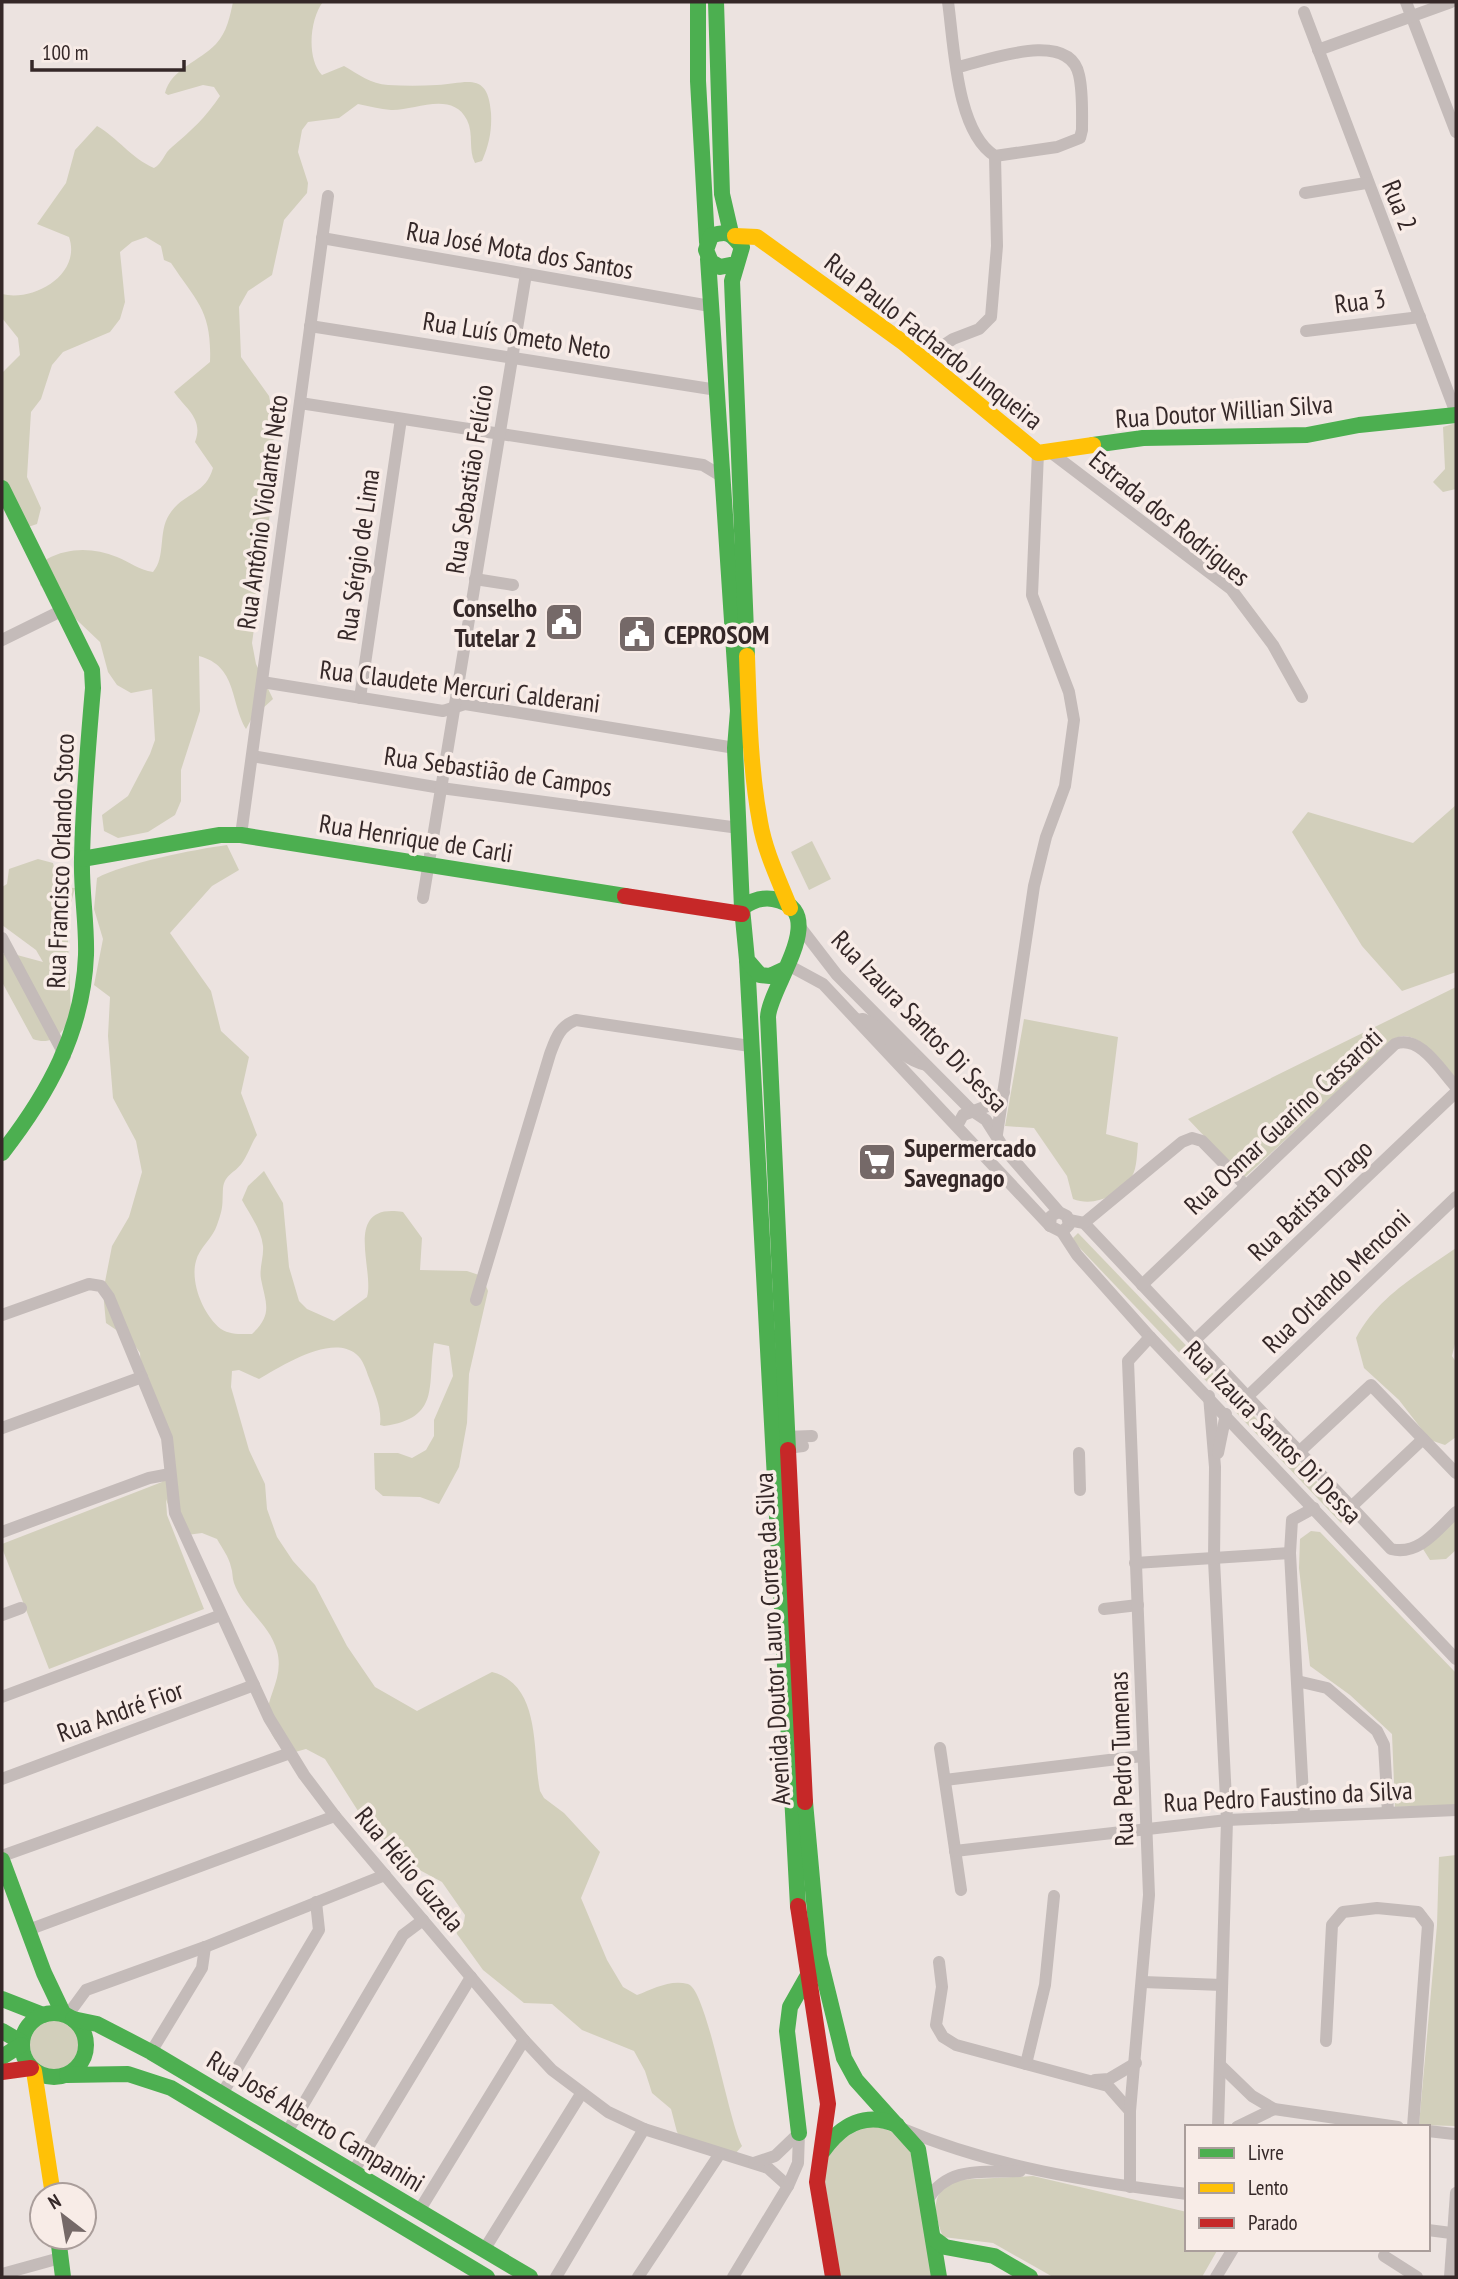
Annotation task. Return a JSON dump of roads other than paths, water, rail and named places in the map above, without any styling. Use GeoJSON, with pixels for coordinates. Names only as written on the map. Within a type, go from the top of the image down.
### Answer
{"type":"FeatureCollection","features":[{"type":"Feature","properties":{"kind":"main road"},"geometry":{"type":"LineString","coordinates":[[698,2],[698,81],[710,306],[738,710],[735,748],[742,911],[747,960],[794,1883],[828,2104],[817,2182],[832,2277]]}},
{"type":"Feature","properties":{"kind":"main road"},"geometry":{"type":"LineString","coordinates":[[716,2],[722,194],[733,234],[741,247],[732,281],[750,728],[760,823],[771,862],[800,928],[798,945],[787,967],[770,976],[760,975],[747,960]]}},
{"type":"Feature","properties":{"kind":"main road"},"geometry":{"type":"LineString","coordinates":[[707,251],[717,233],[733,234]]}},
{"type":"Feature","properties":{"kind":"main road","name":"Rua Paulo Fachardo Junqueira"},"geometry":{"type":"LineString","coordinates":[[733,234],[757,237],[856,306],[1043,452]]}},
{"type":"Feature","properties":{"kind":"main road"},"geometry":{"type":"LineString","coordinates":[[707,251],[720,267],[738,260],[779,254]]}},
{"type":"Feature","properties":{"kind":"main road","name":"Rua Doutor Willian Silva"},"geometry":{"type":"LineString","coordinates":[[1043,452],[1143,438],[1307,435],[1359,425],[1456,414]]}},
{"type":"Feature","properties":{"kind":"main road"},"geometry":{"type":"LineString","coordinates":[[2,488],[63,610]]}},
{"type":"Feature","properties":{"kind":"main road","name":"Rua Francisco Orlando Stoco"},"geometry":{"type":"LineString","coordinates":[[2,1153],[50,1089],[65,1056],[77,1016],[85,966],[82,859],[92,676],[63,610]]}},
{"type":"Feature","properties":{"kind":"main road","name":"Rua Henrique de Carli"},"geometry":{"type":"LineString","coordinates":[[82,859],[220,835],[241,835],[742,911]]}},
{"type":"Feature","properties":{"kind":"main road"},"geometry":{"type":"LineString","coordinates":[[742,911],[761,898],[782,901],[790,908]]}},
{"type":"Feature","properties":{"kind":"main road","name":"Avenida Doutor Lauro Correa da Silva"},"geometry":{"type":"LineString","coordinates":[[787,967],[771,996],[768,1030],[792,1444],[806,1819],[819,1956],[844,2058],[856,2080],[918,2149],[939,2277]]}},
{"type":"Feature","properties":{"kind":"main road"},"geometry":{"type":"LineString","coordinates":[[2,1858],[58,2015],[85,2037],[83,2060],[49,2087],[42,2105]]}},
{"type":"Feature","properties":{"kind":"main road"},"geometry":{"type":"LineString","coordinates":[[799,2133],[787,2031],[790,2007],[807,1977]]}},
{"type":"Feature","properties":{"kind":"main road","name":"Rua José Alberto Campanini"},"geometry":{"type":"LineString","coordinates":[[2,1999],[97,2024],[151,2052],[530,2277]]}},
{"type":"Feature","properties":{"kind":"main road"},"geometry":{"type":"LineString","coordinates":[[2,2057],[21,2044],[32,2021],[58,2015]]}},
{"type":"Feature","properties":{"kind":"main road"},"geometry":{"type":"LineString","coordinates":[[2,2031],[21,2044],[33,2070],[42,2105],[51,2181]]}},
{"type":"Feature","properties":{"kind":"main road"},"geometry":{"type":"LineString","coordinates":[[2,2072],[33,2070],[51,2078],[64,2076]]}},
{"type":"Feature","properties":{"kind":"main road","name":"Rua José Alberto Campanini"},"geometry":{"type":"LineString","coordinates":[[64,2076],[128,2074],[171,2088],[487,2277]]}},
{"type":"Feature","properties":{"kind":"main road"},"geometry":{"type":"LineString","coordinates":[[819,2157],[834,2136],[860,2120],[876,2118],[890,2121],[902,2129]]}},
{"type":"Feature","properties":{"kind":"main road"},"geometry":{"type":"LineString","coordinates":[[933,2238],[945,2247],[993,2256],[1030,2277]]}},
{"type":"Feature","properties":{"kind":"main road"},"geometry":{"type":"LineString","coordinates":[[59,2251],[63,2277]]}},
{"type":"Feature","properties":{"kind":"main road"},"geometry":{"type":"LineString","coordinates":[[827,2277],[829,2260]]}},
{"type":"Feature","properties":{"kind":"street"},"geometry":{"type":"LineString","coordinates":[[948,2],[958,67],[974,132],[983,148],[995,156],[1057,147],[1080,138],[1082,130],[1077,69],[1064,54],[1052,50],[1036,50],[958,67]]}},
{"type":"Feature","properties":{"kind":"street"},"geometry":{"type":"LineString","coordinates":[[1406,2],[1452,104],[1456,132]]}},
{"type":"Feature","properties":{"kind":"street"},"geometry":{"type":"LineString","coordinates":[[1318,50],[1451,2]]}},
{"type":"Feature","properties":{"kind":"street","name":"Rua 2"},"geometry":{"type":"LineString","coordinates":[[1304,12],[1366,183],[1456,414]]}},
{"type":"Feature","properties":{"kind":"street"},"geometry":{"type":"LineString","coordinates":[[923,359],[953,339],[979,329],[991,317],[998,247],[998,182],[995,156]]}},
{"type":"Feature","properties":{"kind":"street"},"geometry":{"type":"LineString","coordinates":[[1305,193],[1366,183]]}},
{"type":"Feature","properties":{"kind":"street","name":"Rua Antônio Violante Neto"},"geometry":{"type":"LineString","coordinates":[[241,835],[328,196]]}},
{"type":"Feature","properties":{"kind":"street","name":"Rua José Mota dos Santos"},"geometry":{"type":"LineString","coordinates":[[322,238],[710,306]]}},
{"type":"Feature","properties":{"kind":"street","name":"Rua Sebastião Felício"},"geometry":{"type":"LineString","coordinates":[[422,898],[526,274]]}},
{"type":"Feature","properties":{"kind":"street","name":"Rua 3"},"geometry":{"type":"LineString","coordinates":[[1306,331],[1420,317]]}},
{"type":"Feature","properties":{"kind":"street","name":"Rua Luís Ometo Neto"},"geometry":{"type":"LineString","coordinates":[[310,326],[717,390]]}},
{"type":"Feature","properties":{"kind":"street"},"geometry":{"type":"LineString","coordinates":[[300,403],[702,465],[723,477]]}},
{"type":"Feature","properties":{"kind":"street","name":"Rua Sérgio de Lima"},"geometry":{"type":"LineString","coordinates":[[360,698],[401,419]]}},
{"type":"Feature","properties":{"kind":"street","name":"Estrada dos Rodrigues"},"geometry":{"type":"LineString","coordinates":[[1043,452],[1231,589],[1273,645],[1302,697]]}},
{"type":"Feature","properties":{"kind":"street","name":"Rua Paulo Fachardo Junqueira"},"geometry":{"type":"LineString","coordinates":[[997,1133],[1034,886],[1046,837],[1065,786],[1074,720],[1069,692],[1032,595],[1043,452]]}},
{"type":"Feature","properties":{"kind":"street"},"geometry":{"type":"LineString","coordinates":[[475,579],[513,585]]}},
{"type":"Feature","properties":{"kind":"street"},"geometry":{"type":"LineString","coordinates":[[2,640],[63,610]]}},
{"type":"Feature","properties":{"kind":"street","name":"Rua Claudete Mercuri Calderani"},"geometry":{"type":"LineString","coordinates":[[262,682],[443,711],[465,704],[735,748]]}},
{"type":"Feature","properties":{"kind":"street","name":"Rua Sebastião de Campos"},"geometry":{"type":"LineString","coordinates":[[252,756],[441,788],[739,828]]}},
{"type":"Feature","properties":{"kind":"street","name":"Rua Izaura Santos Di Sessa"},"geometry":{"type":"LineString","coordinates":[[800,928],[837,975],[971,1110],[986,1120],[997,1133],[1005,1150],[1060,1222]]}},
{"type":"Feature","properties":{"kind":"street"},"geometry":{"type":"LineString","coordinates":[[2,938],[65,1056]]}},
{"type":"Feature","properties":{"kind":"street","name":"Rua Izaura Santos Di Sessa"},"geometry":{"type":"LineString","coordinates":[[787,967],[823,985],[957,1126],[1060,1222]]}},
{"type":"Feature","properties":{"kind":"street"},"geometry":{"type":"LineString","coordinates":[[857,1020],[863,1018],[871,1022],[904,1057],[926,1065]]}},
{"type":"Feature","properties":{"kind":"street"},"geometry":{"type":"LineString","coordinates":[[476,1300],[550,1054],[558,1032],[566,1024],[576,1020],[750,1046]]}},
{"type":"Feature","properties":{"kind":"street","name":"Rua Osmar Guarino Cassaroti"},"geometry":{"type":"LineString","coordinates":[[1142,1285],[1395,1044],[1404,1040],[1415,1043],[1456,1090]]}},
{"type":"Feature","properties":{"kind":"street","name":"Rua Batista Drago"},"geometry":{"type":"LineString","coordinates":[[1194,1341],[1456,1090]]}},
{"type":"Feature","properties":{"kind":"street"},"geometry":{"type":"LineString","coordinates":[[957,1126],[960,1118],[971,1110],[989,1105],[1004,1092]]}},
{"type":"Feature","properties":{"kind":"street"},"geometry":{"type":"LineString","coordinates":[[1060,1222],[1084,1223],[1182,1142],[1192,1138],[1202,1141],[1245,1185]]}},
{"type":"Feature","properties":{"kind":"street","name":"Rua Orlando Menconi"},"geometry":{"type":"LineString","coordinates":[[1247,1397],[1456,1197]]}},
{"type":"Feature","properties":{"kind":"street","name":"Rua Izaura Santos Di Dessa"},"geometry":{"type":"LineString","coordinates":[[1060,1222],[1077,1255],[1150,1337],[1209,1396],[1456,1659]]}},
{"type":"Feature","properties":{"kind":"street","name":"Rua Izaura Santos Di Dessa"},"geometry":{"type":"LineString","coordinates":[[1084,1223],[1391,1549],[1402,1552],[1417,1548],[1456,1512]]}},
{"type":"Feature","properties":{"kind":"street","name":"Rua Hélio Guzela"},"geometry":{"type":"LineString","coordinates":[[2,1315],[89,1284],[101,1286],[109,1297],[167,1438],[175,1513],[254,1685],[290,1753],[335,1816],[524,2040],[552,2070],[581,2094],[644,2129],[719,2155],[768,2168],[788,2186]]}},
{"type":"Feature","properties":{"kind":"street","name":"Rua Pedro Tumenas"},"geometry":{"type":"LineString","coordinates":[[1130,2187],[1129,2112],[1136,2063],[1149,1895],[1128,1360],[1150,1337]]}},
{"type":"Feature","properties":{"kind":"street"},"geometry":{"type":"LineString","coordinates":[[2,1428],[142,1377]]}},
{"type":"Feature","properties":{"kind":"street"},"geometry":{"type":"LineString","coordinates":[[1299,1452],[1371,1385],[1456,1473]]}},
{"type":"Feature","properties":{"kind":"street"},"geometry":{"type":"LineString","coordinates":[[1209,1396],[1215,1467],[1214,1560],[1227,1820],[1218,2125]]}},
{"type":"Feature","properties":{"kind":"street"},"geometry":{"type":"LineString","coordinates":[[1215,1467],[1226,1414]]}},
{"type":"Feature","properties":{"kind":"street"},"geometry":{"type":"LineString","coordinates":[[792,1444],[812,1436]]}},
{"type":"Feature","properties":{"kind":"street"},"geometry":{"type":"LineString","coordinates":[[1351,1507],[1423,1439]]}},
{"type":"Feature","properties":{"kind":"street"},"geometry":{"type":"LineString","coordinates":[[1080,1453],[1080,1490]]}},
{"type":"Feature","properties":{"kind":"street"},"geometry":{"type":"LineString","coordinates":[[2,1532],[149,1478],[170,1474]]}},
{"type":"Feature","properties":{"kind":"street"},"geometry":{"type":"LineString","coordinates":[[1304,1814],[1290,1553],[1292,1520],[1314,1508]]}},
{"type":"Feature","properties":{"kind":"street"},"geometry":{"type":"LineString","coordinates":[[1135,1563],[1290,1553]]}},
{"type":"Feature","properties":{"kind":"street"},"geometry":{"type":"LineString","coordinates":[[1104,1609],[1138,1605]]}},
{"type":"Feature","properties":{"kind":"street"},"geometry":{"type":"LineString","coordinates":[[2,1615],[21,1608]]}},
{"type":"Feature","properties":{"kind":"street"},"geometry":{"type":"LineString","coordinates":[[2,1697],[222,1615]]}},
{"type":"Feature","properties":{"kind":"street"},"geometry":{"type":"LineString","coordinates":[[1297,1681],[1327,1688],[1377,1731],[1384,1745],[1388,1812]]}},
{"type":"Feature","properties":{"kind":"street","name":"Rua André Fior"},"geometry":{"type":"LineString","coordinates":[[2,1779],[254,1685]]}},
{"type":"Feature","properties":{"kind":"street"},"geometry":{"type":"LineString","coordinates":[[940,1748],[961,1890]]}},
{"type":"Feature","properties":{"kind":"street"},"geometry":{"type":"LineString","coordinates":[[2,1858],[290,1753]]}},
{"type":"Feature","properties":{"kind":"street"},"geometry":{"type":"LineString","coordinates":[[945,1780],[1142,1756]]}},
{"type":"Feature","properties":{"kind":"street","name":"Rua Pedro Faustino da Silva"},"geometry":{"type":"LineString","coordinates":[[955,1851],[1145,1827],[1227,1820],[1304,1814],[1456,1810]]}},
{"type":"Feature","properties":{"kind":"street"},"geometry":{"type":"LineString","coordinates":[[28,1930],[335,1816]]}},
{"type":"Feature","properties":{"kind":"street"},"geometry":{"type":"LineString","coordinates":[[58,2015],[86,1990],[205,1947],[385,1875]]}},
{"type":"Feature","properties":{"kind":"street"},"geometry":{"type":"LineString","coordinates":[[1026,2064],[1045,1985],[1054,1896]]}},
{"type":"Feature","properties":{"kind":"street"},"geometry":{"type":"LineString","coordinates":[[222,2094],[319,1930],[316,1902]]}},
{"type":"Feature","properties":{"kind":"street"},"geometry":{"type":"LineString","coordinates":[[1326,2041],[1332,1925],[1343,1913],[1405,1909],[1418,1912],[1428,1926],[1413,2125]]}},
{"type":"Feature","properties":{"kind":"street"},"geometry":{"type":"LineString","coordinates":[[287,2133],[403,1935],[423,1920]]}},
{"type":"Feature","properties":{"kind":"street"},"geometry":{"type":"LineString","coordinates":[[151,2052],[202,1968],[205,1947]]}},
{"type":"Feature","properties":{"kind":"street"},"geometry":{"type":"LineString","coordinates":[[939,1962],[942,1987],[936,2025],[943,2037],[956,2045],[1108,2086],[1129,2112]]}},
{"type":"Feature","properties":{"kind":"street"},"geometry":{"type":"LineString","coordinates":[[353,2172],[471,1977]]}},
{"type":"Feature","properties":{"kind":"street"},"geometry":{"type":"LineString","coordinates":[[1143,1982],[1222,1985]]}},
{"type":"Feature","properties":{"kind":"street"},"geometry":{"type":"LineString","coordinates":[[419,2211],[524,2040]]}},
{"type":"Feature","properties":{"kind":"street"},"geometry":{"type":"LineString","coordinates":[[1091,2080],[1109,2079],[1136,2063]]}},
{"type":"Feature","properties":{"kind":"street"},"geometry":{"type":"LineString","coordinates":[[1220,2065],[1252,2096],[1274,2109],[1384,2125]]}},
{"type":"Feature","properties":{"kind":"street"},"geometry":{"type":"LineString","coordinates":[[484,2250],[581,2094]]}},
{"type":"Feature","properties":{"kind":"street"},"geometry":{"type":"LineString","coordinates":[[1240,2125],[1274,2109]]}},
{"type":"Feature","properties":{"kind":"street"},"geometry":{"type":"LineString","coordinates":[[556,2277],[644,2129]]}},
{"type":"Feature","properties":{"kind":"street"},"geometry":{"type":"LineString","coordinates":[[902,2129],[969,2153],[1034,2171],[1185,2194]]}},
{"type":"Feature","properties":{"kind":"street"},"geometry":{"type":"LineString","coordinates":[[1430,2131],[1454,2134]]}},
{"type":"Feature","properties":{"kind":"street"},"geometry":{"type":"LineString","coordinates":[[754,2163],[775,2156],[799,2133]]}},
{"type":"Feature","properties":{"kind":"street"},"geometry":{"type":"LineString","coordinates":[[733,2277],[788,2186],[798,2163],[799,2133]]}},
{"type":"Feature","properties":{"kind":"street"},"geometry":{"type":"LineString","coordinates":[[962,2174],[970,2161],[969,2153]]}},
{"type":"Feature","properties":{"kind":"street"},"geometry":{"type":"LineString","coordinates":[[638,2277],[719,2155]]}},
{"type":"Feature","properties":{"kind":"street"},"geometry":{"type":"LineString","coordinates":[[928,2199],[936,2185],[947,2177],[1034,2171]]}},
{"type":"Feature","properties":{"kind":"street"},"geometry":{"type":"LineString","coordinates":[[1450,2277],[1451,2233],[1456,2193]]}},
{"type":"Feature","properties":{"kind":"street"},"geometry":{"type":"LineString","coordinates":[[1430,2230],[1451,2233]]}},
{"type":"Feature","properties":{"kind":"street"},"geometry":{"type":"LineString","coordinates":[[1223,2275],[1232,2251]]}},
{"type":"Feature","properties":{"kind":"street"},"geometry":{"type":"LineString","coordinates":[[1384,2256],[1417,2277]]}},
{"type":"Feature","properties":{"kind":"street"},"geometry":{"type":"LineString","coordinates":[[2,2274],[60,2258]]}},
{"type":"Feature","properties":{"kind":"place","name":"Conselho Tutelar 2"},"geometry":{"type":"Point","coordinates":[564,622]}},
{"type":"Feature","properties":{"kind":"place","name":"CEPROSOM"},"geometry":{"type":"Point","coordinates":[637,634]}},
{"type":"Feature","properties":{"kind":"place","name":"Supermercado Savegnago"},"geometry":{"type":"Point","coordinates":[877,1162]}}]}
